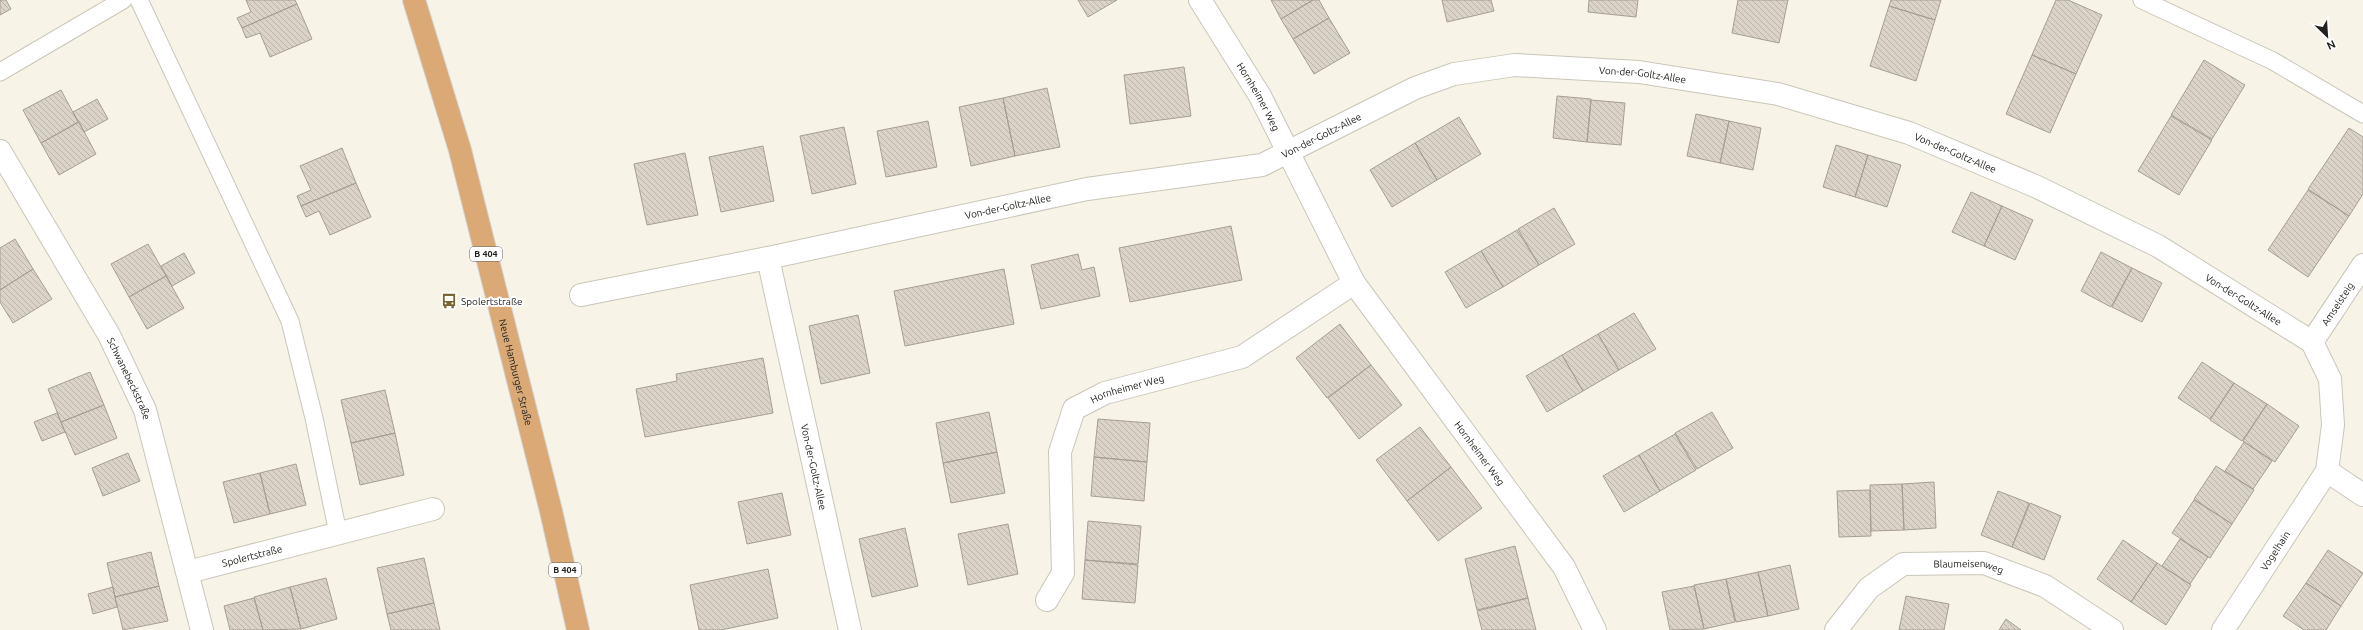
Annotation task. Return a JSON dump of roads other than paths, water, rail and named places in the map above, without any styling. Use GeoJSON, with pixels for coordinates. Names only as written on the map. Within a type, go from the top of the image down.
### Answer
{"type":"FeatureCollection","features":[{"type":"Feature","properties":{"kind":"main road","name":"Neue Hamburger Straße"},"geometry":{"type":"LineString","coordinates":[[414,0],[460,150],[552,511],[578,630]]}},
{"type":"Feature","properties":{"kind":"street","name":"Hornheimer Weg"},"geometry":{"type":"LineString","coordinates":[[1200,0],[1260,96],[1354,283],[1564,568],[1595,630]]}},
{"type":"Feature","properties":{"kind":"street","name":"Von-der-Goltz-Allee"},"geometry":{"type":"LineString","coordinates":[[581,295],[768,258],[1086,189],[1262,165],[1415,88],[1454,74],[1515,65],[1639,72],[1778,94],[1909,133],[2035,186],[2158,246],[2312,342]]}},
{"type":"Feature","properties":{"kind":"street","name":"Schwanebeckstraße"},"geometry":{"type":"LineString","coordinates":[[0,151],[109,335],[128,371],[145,410],[202,630]]}},
{"type":"Feature","properties":{"kind":"street","name":"Von-der-Goltz-Allee"},"geometry":{"type":"LineString","coordinates":[[768,258],[850,630]]}},
{"type":"Feature","properties":{"kind":"street","name":"Amselsteig"},"geometry":{"type":"LineString","coordinates":[[2312,342],[2363,265]]}},
{"type":"Feature","properties":{"kind":"street","name":"Hornheimer Weg"},"geometry":{"type":"LineString","coordinates":[[1047,600],[1063,573],[1060,452],[1074,409],[1105,393],[1242,357],[1354,283]]}},
{"type":"Feature","properties":{"kind":"street"},"geometry":{"type":"LineString","coordinates":[[2312,342],[2330,379],[2333,425],[2326,471],[2363,495]]}},
{"type":"Feature","properties":{"kind":"street","name":"Vogelhain"},"geometry":{"type":"LineString","coordinates":[[2223,630],[2326,471]]}},
{"type":"Feature","properties":{"kind":"street","name":"Spolertstraße"},"geometry":{"type":"LineString","coordinates":[[188,572],[433,509]]}},
{"type":"Feature","properties":{"kind":"street","name":"Blaumeisenweg"},"geometry":{"type":"LineString","coordinates":[[1836,630],[1868,588],[1903,564],[1984,563],[2045,586],[2112,630]]}},
{"type":"Feature","properties":{"kind":"lane"},"geometry":{"type":"LineString","coordinates":[[0,72],[123,0]]}},
{"type":"Feature","properties":{"kind":"lane"},"geometry":{"type":"LineString","coordinates":[[140,0],[290,321],[314,418],[338,533]]}},
{"type":"Feature","properties":{"kind":"lane"},"geometry":{"type":"LineString","coordinates":[[2142,0],[2273,61],[2363,114]]}},
{"type":"Feature","properties":{"kind":"place","name":"Spolertstraße"},"geometry":{"type":"Point","coordinates":[449,301]}}]}
